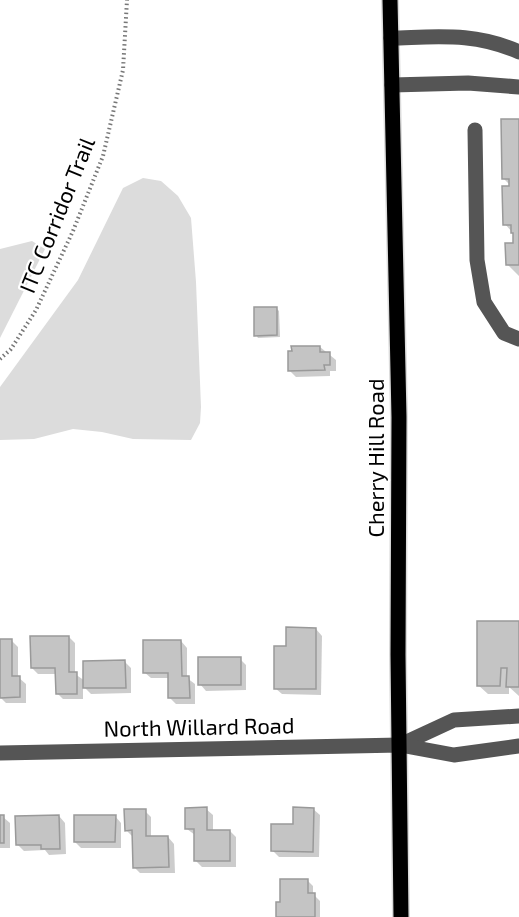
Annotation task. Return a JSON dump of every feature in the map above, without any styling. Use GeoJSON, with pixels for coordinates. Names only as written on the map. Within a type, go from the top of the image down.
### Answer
{"type":"FeatureCollection","features":[{"type":"Feature","properties":{"kind":"main road","name":"Cherry Hill Road"},"geometry":{"type":"LineString","coordinates":[[390,0],[399,417],[401,917]]}},
{"type":"Feature","properties":{"kind":"street"},"geometry":{"type":"LineString","coordinates":[[391,38],[474,38],[501,44],[519,52]]}},
{"type":"Feature","properties":{"kind":"street"},"geometry":{"type":"LineString","coordinates":[[392,85],[468,83],[519,87]]}},
{"type":"Feature","properties":{"kind":"street"},"geometry":{"type":"LineString","coordinates":[[475,130],[477,261],[484,302],[504,333],[519,339]]}},
{"type":"Feature","properties":{"kind":"street"},"geometry":{"type":"LineString","coordinates":[[400,745],[454,720],[519,716]]}},
{"type":"Feature","properties":{"kind":"street"},"geometry":{"type":"LineString","coordinates":[[400,745],[454,755],[519,746]]}},
{"type":"Feature","properties":{"kind":"street","name":"North Willard Road"},"geometry":{"type":"LineString","coordinates":[[0,753],[400,745]]}},
{"type":"Feature","properties":{"kind":"path","name":"ITC Corridor Trail"},"geometry":{"type":"LineString","coordinates":[[0,359],[11,350],[36,310],[73,231],[103,156],[123,70],[127,0]]}},
{"type":"Feature","properties":{"kind":"shaded area"},"geometry":{"type":"Polygon","coordinates":[[[143,178],[161,181],[178,196],[191,218],[201,407],[200,423],[191,440],[133,439],[102,432],[73,429],[34,439],[0,440],[0,387],[78,280],[123,188],[143,178]]]}},
{"type":"Feature","properties":{"kind":"shaded area"},"geometry":{"type":"Polygon","coordinates":[[[32,241],[45,249],[0,338],[0,249],[32,241]]]}},
{"type":"Feature","properties":{"kind":"building"},"geometry":{"type":"Polygon","coordinates":[[[501,119],[519,119],[519,265],[506,265],[505,243],[513,243],[513,233],[511,233],[511,225],[503,225],[502,186],[509,186],[509,179],[502,179],[501,119]]]}},
{"type":"Feature","properties":{"kind":"building"},"geometry":{"type":"Polygon","coordinates":[[[254,307],[277,307],[277,335],[254,336],[254,307]]]}},
{"type":"Feature","properties":{"kind":"building"},"geometry":{"type":"Polygon","coordinates":[[[291,346],[320,346],[320,352],[330,352],[330,365],[324,365],[325,370],[288,371],[288,351],[292,351],[291,346]]]}},
{"type":"Feature","properties":{"kind":"building"},"geometry":{"type":"Polygon","coordinates":[[[477,621],[519,621],[519,687],[506,687],[507,668],[501,668],[500,686],[477,686],[477,621]]]}},
{"type":"Feature","properties":{"kind":"building"},"geometry":{"type":"Polygon","coordinates":[[[286,627],[316,628],[316,689],[274,689],[274,646],[286,646],[286,627]]]}},
{"type":"Feature","properties":{"kind":"building"},"geometry":{"type":"Polygon","coordinates":[[[30,636],[69,636],[69,672],[77,672],[77,694],[56,694],[55,668],[31,668],[30,636]]]}},
{"type":"Feature","properties":{"kind":"building"},"geometry":{"type":"Polygon","coordinates":[[[0,639],[12,639],[12,676],[20,676],[20,697],[0,698],[0,639]]]}},
{"type":"Feature","properties":{"kind":"building"},"geometry":{"type":"Polygon","coordinates":[[[143,640],[181,640],[182,676],[189,676],[190,698],[168,698],[168,673],[143,673],[143,640]]]}},
{"type":"Feature","properties":{"kind":"building"},"geometry":{"type":"Polygon","coordinates":[[[198,657],[241,657],[241,685],[198,685],[198,657]]]}},
{"type":"Feature","properties":{"kind":"building"},"geometry":{"type":"Polygon","coordinates":[[[125,660],[126,688],[83,688],[83,661],[125,660]]]}},
{"type":"Feature","properties":{"kind":"building"},"geometry":{"type":"Polygon","coordinates":[[[207,807],[207,830],[230,830],[230,861],[194,861],[194,829],[185,829],[185,808],[207,807]]]}},
{"type":"Feature","properties":{"kind":"building"},"geometry":{"type":"Polygon","coordinates":[[[293,807],[314,808],[313,852],[271,851],[271,824],[293,824],[293,807]]]}},
{"type":"Feature","properties":{"kind":"building"},"geometry":{"type":"Polygon","coordinates":[[[124,809],[146,809],[146,836],[168,836],[169,867],[133,868],[132,830],[125,831],[124,809]]]}},
{"type":"Feature","properties":{"kind":"building"},"geometry":{"type":"Polygon","coordinates":[[[0,815],[4,815],[4,843],[0,843],[0,815]]]}},
{"type":"Feature","properties":{"kind":"building"},"geometry":{"type":"Polygon","coordinates":[[[59,815],[60,849],[41,849],[41,845],[16,845],[15,816],[59,815]]]}},
{"type":"Feature","properties":{"kind":"building"},"geometry":{"type":"Polygon","coordinates":[[[74,815],[116,815],[115,842],[74,842],[74,815]]]}},
{"type":"Feature","properties":{"kind":"building"},"geometry":{"type":"Polygon","coordinates":[[[280,879],[308,879],[308,893],[315,893],[315,917],[276,917],[276,902],[280,902],[280,879]]]}}]}
